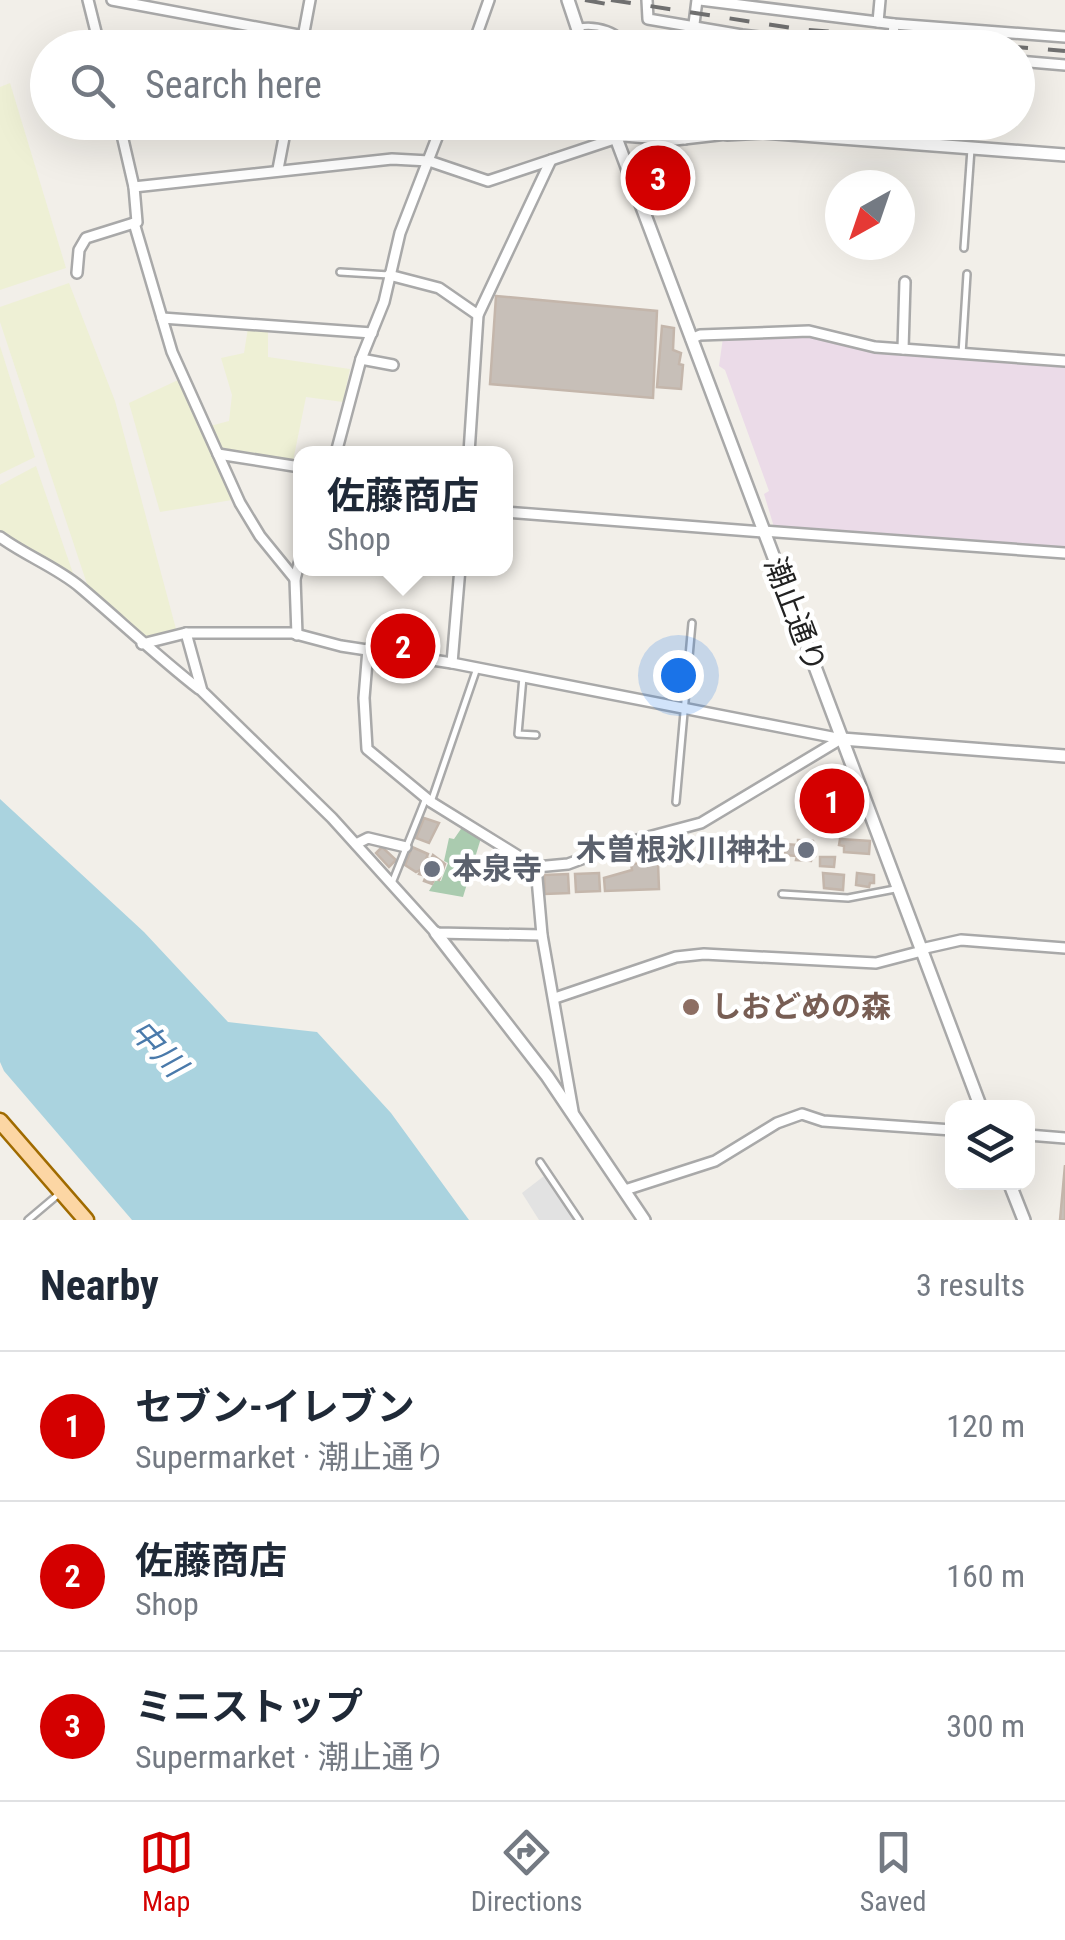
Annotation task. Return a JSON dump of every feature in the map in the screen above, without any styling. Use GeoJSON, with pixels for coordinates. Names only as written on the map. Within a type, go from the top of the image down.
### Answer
{"type":"FeatureCollection","features":[{"type":"Feature","properties":{"kind":"main road"},"geometry":{"type":"LineString","coordinates":[[0,1122],[86,1220]]}},
{"type":"Feature","properties":{"kind":"street"},"geometry":{"type":"LineString","coordinates":[[88,0],[96,30]]}},
{"type":"Feature","properties":{"kind":"street"},"geometry":{"type":"LineString","coordinates":[[112,0],[271,30]]}},
{"type":"Feature","properties":{"kind":"street"},"geometry":{"type":"LineString","coordinates":[[304,30],[310,0]]}},
{"type":"Feature","properties":{"kind":"street"},"geometry":{"type":"LineString","coordinates":[[478,30],[488,0]]}},
{"type":"Feature","properties":{"kind":"street"},"geometry":{"type":"LineString","coordinates":[[647,0],[648,19],[715,30]]}},
{"type":"Feature","properties":{"kind":"street"},"geometry":{"type":"LineString","coordinates":[[693,30],[699,0],[973,30]]}},
{"type":"Feature","properties":{"kind":"street"},"geometry":{"type":"LineString","coordinates":[[878,22],[880,0]]}},
{"type":"Feature","properties":{"kind":"street"},"geometry":{"type":"LineString","coordinates":[[566,1],[579,30]]}},
{"type":"Feature","properties":{"kind":"street"},"geometry":{"type":"LineString","coordinates":[[894,24],[894,30]]}},
{"type":"Feature","properties":{"kind":"street"},"geometry":{"type":"LineString","coordinates":[[1035,35],[1065,37]]}},
{"type":"Feature","properties":{"kind":"street"},"geometry":{"type":"LineString","coordinates":[[1035,62],[1065,65]]}},
{"type":"Feature","properties":{"kind":"street"},"geometry":{"type":"LineString","coordinates":[[77,273],[78,250],[86,238],[137,222],[134,187],[122,140]]}},
{"type":"Feature","properties":{"kind":"street"},"geometry":{"type":"LineString","coordinates":[[278,169],[284,140]]}},
{"type":"Feature","properties":{"kind":"street"},"geometry":{"type":"LineString","coordinates":[[338,446],[361,358],[384,302],[400,233],[437,140]]}},
{"type":"Feature","properties":{"kind":"street"},"geometry":{"type":"LineString","coordinates":[[134,187],[392,160],[429,161],[488,181],[609,140]]}},
{"type":"Feature","properties":{"kind":"street","name":"潮止通り"},"geometry":{"type":"LineString","coordinates":[[616,140],[978,1100]]}},
{"type":"Feature","properties":{"kind":"street"},"geometry":{"type":"LineString","coordinates":[[871,140],[1065,155]]}},
{"type":"Feature","properties":{"kind":"street"},"geometry":{"type":"LineString","coordinates":[[470,446],[478,316],[551,160]]}},
{"type":"Feature","properties":{"kind":"street"},"geometry":{"type":"LineString","coordinates":[[134,223],[172,352],[218,454],[250,520],[295,579]]}},
{"type":"Feature","properties":{"kind":"street"},"geometry":{"type":"LineString","coordinates":[[389,275],[438,288],[478,316]]}},
{"type":"Feature","properties":{"kind":"street"},"geometry":{"type":"LineString","coordinates":[[902,349],[906,282]]}},
{"type":"Feature","properties":{"kind":"street"},"geometry":{"type":"LineString","coordinates":[[162,318],[372,333]]}},
{"type":"Feature","properties":{"kind":"street"},"geometry":{"type":"LineString","coordinates":[[691,339],[700,335],[809,331],[876,347],[1065,362]]}},
{"type":"Feature","properties":{"kind":"street"},"geometry":{"type":"LineString","coordinates":[[361,358],[392,365]]}},
{"type":"Feature","properties":{"kind":"street"},"geometry":{"type":"LineString","coordinates":[[218,454],[293,465]]}},
{"type":"Feature","properties":{"kind":"street"},"geometry":{"type":"LineString","coordinates":[[513,513],[1065,553]]}},
{"type":"Feature","properties":{"kind":"street"},"geometry":{"type":"LineString","coordinates":[[0,537],[29,559],[45,564],[78,586],[202,691],[356,844],[436,932],[495,1006],[574,1114],[644,1220]]}},
{"type":"Feature","properties":{"kind":"street"},"geometry":{"type":"LineString","coordinates":[[296,576],[297,634]]}},
{"type":"Feature","properties":{"kind":"street"},"geometry":{"type":"LineString","coordinates":[[452,663],[459,576]]}},
{"type":"Feature","properties":{"kind":"street"},"geometry":{"type":"LineString","coordinates":[[142,644],[186,633],[297,634],[842,738],[1065,756]]}},
{"type":"Feature","properties":{"kind":"street"},"geometry":{"type":"LineString","coordinates":[[186,633],[202,691]]}},
{"type":"Feature","properties":{"kind":"street"},"geometry":{"type":"LineString","coordinates":[[368,649],[364,698],[366,749],[429,800],[536,868],[568,864],[701,822],[842,738]]}},
{"type":"Feature","properties":{"kind":"street"},"geometry":{"type":"LineString","coordinates":[[356,844],[368,838],[406,847]]}},
{"type":"Feature","properties":{"kind":"street"},"geometry":{"type":"LineString","coordinates":[[536,868],[542,934],[574,1114]]}},
{"type":"Feature","properties":{"kind":"street"},"geometry":{"type":"LineString","coordinates":[[436,932],[542,934]]}},
{"type":"Feature","properties":{"kind":"street"},"geometry":{"type":"LineString","coordinates":[[555,998],[676,958],[704,954],[876,963],[961,940],[1065,948]]}},
{"type":"Feature","properties":{"kind":"street"},"geometry":{"type":"LineString","coordinates":[[625,1190],[715,1161],[777,1124],[802,1114],[823,1120],[945,1129]]}},
{"type":"Feature","properties":{"kind":"street"},"geometry":{"type":"LineString","coordinates":[[1035,1136],[1065,1138]]}},
{"type":"Feature","properties":{"kind":"street"},"geometry":{"type":"LineString","coordinates":[[1013,1190],[1024,1220]]}},
{"type":"Feature","properties":{"kind":"lane"},"geometry":{"type":"LineString","coordinates":[[578,27],[605,30]]}},
{"type":"Feature","properties":{"kind":"lane"},"geometry":{"type":"LineString","coordinates":[[964,248],[971,148]]}},
{"type":"Feature","properties":{"kind":"lane"},"geometry":{"type":"LineString","coordinates":[[340,272],[389,275]]}},
{"type":"Feature","properties":{"kind":"lane"},"geometry":{"type":"LineString","coordinates":[[962,354],[967,274]]}},
{"type":"Feature","properties":{"kind":"lane"},"geometry":{"type":"LineString","coordinates":[[676,802],[692,623]]}},
{"type":"Feature","properties":{"kind":"lane"},"geometry":{"type":"LineString","coordinates":[[392,883],[429,800],[477,668]]}},
{"type":"Feature","properties":{"kind":"lane"},"geometry":{"type":"LineString","coordinates":[[523,677],[518,734],[536,735]]}},
{"type":"Feature","properties":{"kind":"lane"},"geometry":{"type":"LineString","coordinates":[[782,894],[848,898],[898,888]]}},
{"type":"Feature","properties":{"kind":"lane"},"geometry":{"type":"LineString","coordinates":[[540,1162],[578,1220]]}},
{"type":"Feature","properties":{"kind":"lane"},"geometry":{"type":"LineString","coordinates":[[28,1220],[62,1192]]}},
{"type":"Feature","properties":{"kind":"shaded area"},"geometry":{"type":"Polygon","coordinates":[[[811,334],[876,353],[1065,367],[1065,547],[774,527],[764,494],[769,491],[725,370],[719,366],[723,338],[811,334]]]}},
{"type":"Feature","properties":{"kind":"shaded area"},"geometry":{"type":"Polygon","coordinates":[[[548,1173],[579,1220],[539,1220],[522,1193],[548,1173]]]}},
{"type":"Feature","properties":{"kind":"green space"},"geometry":{"type":"Polygon","coordinates":[[[10,83],[66,268],[0,290],[0,87],[10,83]]]}},
{"type":"Feature","properties":{"kind":"green space"},"geometry":{"type":"Polygon","coordinates":[[[69,283],[115,401],[176,629],[145,637],[90,593],[0,322],[0,307],[69,283]]]}},
{"type":"Feature","properties":{"kind":"green space"},"geometry":{"type":"Polygon","coordinates":[[[248,328],[268,329],[268,357],[350,369],[343,402],[306,397],[293,461],[220,451],[210,426],[229,421],[232,395],[221,358],[244,353],[248,328]]]}},
{"type":"Feature","properties":{"kind":"green space"},"geometry":{"type":"Polygon","coordinates":[[[0,346],[35,457],[0,474],[0,346]]]}},
{"type":"Feature","properties":{"kind":"green space"},"geometry":{"type":"Polygon","coordinates":[[[178,380],[232,500],[160,512],[129,403],[178,380]]]}},
{"type":"Feature","properties":{"kind":"green space"},"geometry":{"type":"Polygon","coordinates":[[[36,466],[76,582],[0,535],[0,485],[36,466]]]}},
{"type":"Feature","properties":{"kind":"green space"},"geometry":{"type":"Polygon","coordinates":[[[463,826],[481,838],[463,897],[429,891],[435,881],[441,881],[448,863],[444,861],[449,838],[454,839],[463,826]]]}},
{"type":"Feature","properties":{"kind":"water","name":"中川"},"geometry":{"type":"Polygon","coordinates":[[[0,799],[144,932],[228,1022],[317,1032],[391,1113],[469,1220],[132,1220],[0,1062],[0,799]]]}},
{"type":"Feature","properties":{"kind":"building"},"geometry":{"type":"Polygon","coordinates":[[[496,296],[657,311],[653,398],[490,384],[496,296]]]}},
{"type":"Feature","properties":{"kind":"building"},"geometry":{"type":"Polygon","coordinates":[[[662,326],[674,328],[673,350],[681,353],[679,364],[683,365],[681,389],[657,387],[662,326]]]}},
{"type":"Feature","properties":{"kind":"building"},"geometry":{"type":"Polygon","coordinates":[[[424,818],[439,823],[429,843],[416,838],[424,818]]]}},
{"type":"Feature","properties":{"kind":"building"},"geometry":{"type":"Polygon","coordinates":[[[772,836],[782,837],[780,855],[770,854],[772,836]]]}},
{"type":"Feature","properties":{"kind":"building"},"geometry":{"type":"Polygon","coordinates":[[[840,839],[870,841],[869,854],[844,852],[840,839]]]}},
{"type":"Feature","properties":{"kind":"building"},"geometry":{"type":"Polygon","coordinates":[[[798,840],[813,841],[815,856],[811,861],[785,855],[786,844],[798,845],[798,840]]]}},
{"type":"Feature","properties":{"kind":"building"},"geometry":{"type":"Polygon","coordinates":[[[382,847],[396,860],[389,867],[376,853],[382,847]]]}},
{"type":"Feature","properties":{"kind":"building"},"geometry":{"type":"Polygon","coordinates":[[[412,847],[428,854],[422,869],[416,872],[405,865],[412,847]]]}},
{"type":"Feature","properties":{"kind":"building"},"geometry":{"type":"Polygon","coordinates":[[[433,855],[445,864],[439,880],[435,878],[432,884],[419,874],[433,855]]]}},
{"type":"Feature","properties":{"kind":"building"},"geometry":{"type":"Polygon","coordinates":[[[820,857],[835,857],[834,867],[820,866],[820,857]]]}},
{"type":"Feature","properties":{"kind":"building"},"geometry":{"type":"Polygon","coordinates":[[[658,863],[659,889],[605,891],[604,878],[632,870],[631,864],[658,863]]]}},
{"type":"Feature","properties":{"kind":"building"},"geometry":{"type":"Polygon","coordinates":[[[599,873],[600,891],[576,892],[575,874],[599,873]]]}},
{"type":"Feature","properties":{"kind":"building"},"geometry":{"type":"Polygon","coordinates":[[[823,873],[844,875],[843,890],[824,888],[823,873]]]}},
{"type":"Feature","properties":{"kind":"building"},"geometry":{"type":"Polygon","coordinates":[[[857,873],[874,875],[874,883],[869,887],[856,885],[857,873]]]}},
{"type":"Feature","properties":{"kind":"building"},"geometry":{"type":"Polygon","coordinates":[[[568,874],[569,893],[545,894],[544,875],[568,874]]]}},
{"type":"Feature","properties":{"kind":"building"},"geometry":{"type":"Polygon","coordinates":[[[1065,1165],[1065,1220],[1060,1220],[1065,1165]]]}},
{"type":"Feature","properties":{"kind":"railway"},"geometry":{"type":"LineString","coordinates":[[585,0],[623,7]]}},
{"type":"Feature","properties":{"kind":"railway"},"geometry":{"type":"LineString","coordinates":[[611,0],[810,30]]}},
{"type":"Feature","properties":{"kind":"railway"},"geometry":{"type":"LineString","coordinates":[[1035,49],[1065,51]]}},
{"type":"Feature","properties":{"kind":"place","name":"ミニストップ"},"geometry":{"type":"Point","coordinates":[658,178]}},
{"type":"Feature","properties":{"kind":"place","name":"佐藤商店"},"geometry":{"type":"Point","coordinates":[403,646]}},
{"type":"Feature","properties":{"kind":"place","name":"セブン-イレブン"},"geometry":{"type":"Point","coordinates":[832,801]}},
{"type":"Feature","properties":{"kind":"place","name":"木曽根氷川神社"},"geometry":{"type":"Point","coordinates":[806,850]}},
{"type":"Feature","properties":{"kind":"place","name":"本泉寺"},"geometry":{"type":"Point","coordinates":[432,869]}},
{"type":"Feature","properties":{"kind":"place","name":"しおどめの森"},"geometry":{"type":"Point","coordinates":[691,1007]}}]}
